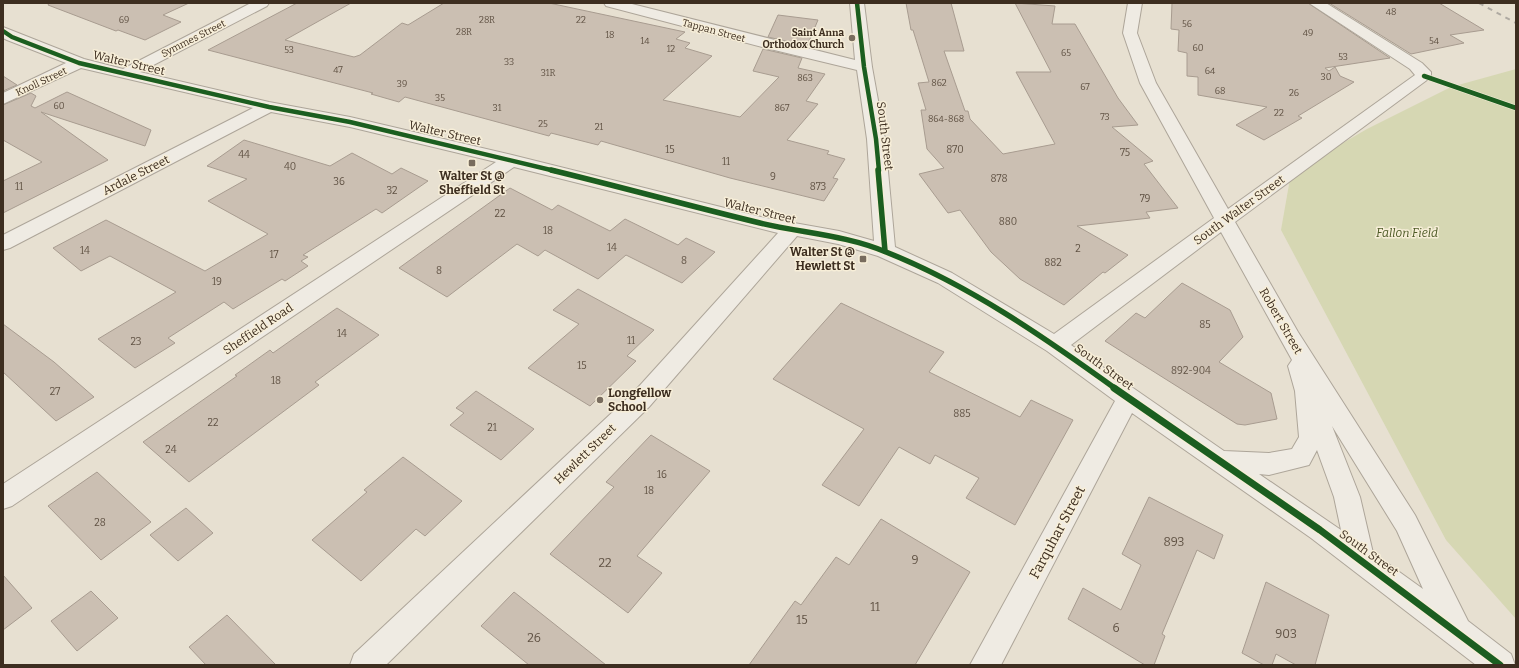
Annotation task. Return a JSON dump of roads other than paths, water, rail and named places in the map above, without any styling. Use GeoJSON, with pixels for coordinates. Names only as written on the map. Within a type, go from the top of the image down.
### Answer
{"type":"FeatureCollection","features":[{"type":"Feature","properties":{"kind":"street","name":"Symmes Street"},"geometry":{"type":"LineString","coordinates":[[125,74],[262,3]]}},
{"type":"Feature","properties":{"kind":"street","name":"Tappan Street"},"geometry":{"type":"LineString","coordinates":[[611,3],[864,67]]}},
{"type":"Feature","properties":{"kind":"street","name":"South Street"},"geometry":{"type":"LineString","coordinates":[[857,3],[864,67],[876,139],[885,251],[945,278],[1054,345],[1360,560],[1457,631],[1500,665]]}},
{"type":"Feature","properties":{"kind":"street","name":"Robert Street"},"geometry":{"type":"LineString","coordinates":[[1135,3],[1130,33],[1148,83],[1290,338],[1406,523],[1457,631]]}},
{"type":"Feature","properties":{"kind":"street","name":"South Walter Street"},"geometry":{"type":"LineString","coordinates":[[1054,345],[1424,76],[1423,72],[1416,66],[1316,3]]}},
{"type":"Feature","properties":{"kind":"street","name":"Walter Street"},"geometry":{"type":"LineString","coordinates":[[3,31],[12,37],[79,63],[269,107],[350,122],[512,160],[792,230],[839,238],[885,251]]}},
{"type":"Feature","properties":{"kind":"street","name":"Knoll Street"},"geometry":{"type":"LineString","coordinates":[[3,99],[79,63]]}},
{"type":"Feature","properties":{"kind":"street","name":"Ardale Street"},"geometry":{"type":"LineString","coordinates":[[3,244],[269,107]]}},
{"type":"Feature","properties":{"kind":"street","name":"Sheffield Road"},"geometry":{"type":"LineString","coordinates":[[3,498],[512,160]]}},
{"type":"Feature","properties":{"kind":"street","name":"Hewlett Street"},"geometry":{"type":"LineString","coordinates":[[365,665],[641,400],[792,230]]}},
{"type":"Feature","properties":{"kind":"street"},"geometry":{"type":"LineString","coordinates":[[1290,338],[1307,391],[1347,497],[1360,560]]}},
{"type":"Feature","properties":{"kind":"street"},"geometry":{"type":"LineString","coordinates":[[1219,461],[1269,464],[1300,458],[1311,437],[1307,391]]}},
{"type":"Feature","properties":{"kind":"street","name":"Farquhar Street"},"geometry":{"type":"LineString","coordinates":[[985,665],[1128,398]]}},
{"type":"Feature","properties":{"kind":"railway"},"geometry":{"type":"LineString","coordinates":[[1479,3],[1516,23]]}},
{"type":"Feature","properties":{"kind":"place","name":"Saint Anna Orthodox Church"},"geometry":{"type":"Point","coordinates":[852,38]}},
{"type":"Feature","properties":{"kind":"place","name":"Walter St @ Sheffield St"},"geometry":{"type":"Point","coordinates":[472,163]}},
{"type":"Feature","properties":{"kind":"place","name":"Walter St @ Hewlett St"},"geometry":{"type":"Point","coordinates":[863,259]}},
{"type":"Feature","properties":{"kind":"place","name":"Longfellow School"},"geometry":{"type":"Point","coordinates":[600,400]}},
{"type":"Feature","properties":{"kind":"park label","name":"Fallon Field"},"geometry":{"type":"Point","coordinates":[1407,233]}}]}
